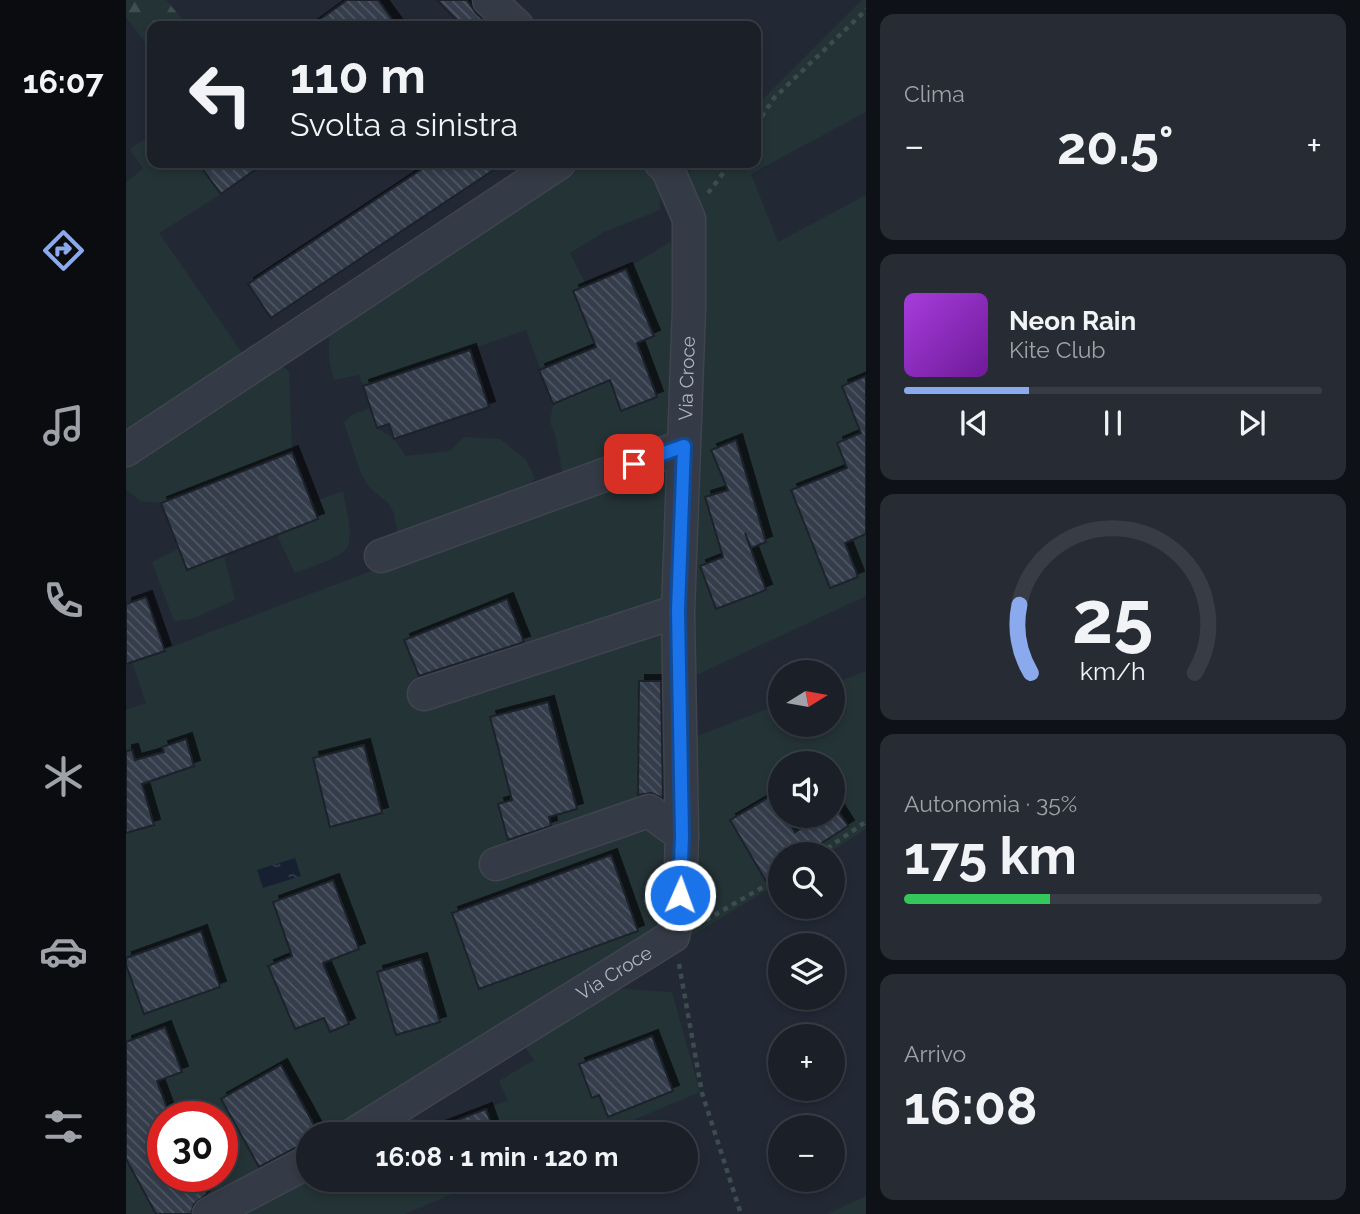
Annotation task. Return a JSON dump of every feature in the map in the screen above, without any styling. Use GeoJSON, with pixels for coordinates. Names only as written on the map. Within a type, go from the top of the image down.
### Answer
{"type":"FeatureCollection","features":[{"type":"Feature","properties":{"kind":"street"},"geometry":{"type":"LineString","coordinates":[[489,0],[512,21]]}},
{"type":"Feature","properties":{"kind":"street"},"geometry":{"type":"LineString","coordinates":[[126,450],[551,168]]}},
{"type":"Feature","properties":{"kind":"street","name":"Via Croce"},"geometry":{"type":"LineString","coordinates":[[373,1122],[673,936],[680,895],[682,835],[678,611],[689,309],[689,219],[666,168]]}},
{"type":"Feature","properties":{"kind":"street"},"geometry":{"type":"LineString","coordinates":[[381,556],[684,446]]}},
{"type":"Feature","properties":{"kind":"street"},"geometry":{"type":"LineString","coordinates":[[424,694],[678,611]]}},
{"type":"Feature","properties":{"kind":"street"},"geometry":{"type":"LineString","coordinates":[[496,864],[649,811],[682,835]]}},
{"type":"Feature","properties":{"kind":"street"},"geometry":{"type":"LineString","coordinates":[[209,1214],[296,1168]]}},
{"type":"Feature","properties":{"kind":"path"},"geometry":{"type":"LineString","coordinates":[[761,118],[774,98],[866,9]]}},
{"type":"Feature","properties":{"kind":"path"},"geometry":{"type":"LineString","coordinates":[[836,842],[866,821]]}},
{"type":"Feature","properties":{"kind":"path"},"geometry":{"type":"LineString","coordinates":[[741,1214],[702,1093],[673,936],[768,884]]}},
{"type":"Feature","properties":{"kind":"green space"},"geometry":{"type":"Polygon","coordinates":[[[126,0],[166,0],[184,21],[147,21],[147,44],[126,17],[126,0]]]}},
{"type":"Feature","properties":{"kind":"green space"},"geometry":{"type":"Polygon","coordinates":[[[862,0],[866,0],[866,112],[751,174],[778,242],[866,195],[866,596],[690,678],[682,179],[694,168],[761,168],[761,101],[862,0]]]}},
{"type":"Feature","properties":{"kind":"green space"},"geometry":{"type":"Polygon","coordinates":[[[147,137],[147,168],[202,168],[221,194],[159,233],[247,360],[126,438],[126,182],[143,169],[130,149],[147,137]]]}},
{"type":"Feature","properties":{"kind":"green space"},"geometry":{"type":"Polygon","coordinates":[[[567,168],[651,168],[659,177],[660,210],[604,232],[570,253],[586,285],[626,269],[670,242],[676,260],[668,443],[577,474],[562,471],[555,434],[550,423],[553,403],[526,330],[363,386],[359,375],[334,380],[329,354],[331,327],[567,168]]]}},
{"type":"Feature","properties":{"kind":"green space"},"geometry":{"type":"Polygon","coordinates":[[[276,362],[289,371],[292,452],[161,503],[140,501],[126,489],[126,466],[276,362]]]}},
{"type":"Feature","properties":{"kind":"green space"},"geometry":{"type":"Polygon","coordinates":[[[370,408],[377,428],[394,439],[406,456],[450,451],[464,437],[500,439],[526,460],[535,478],[526,489],[408,536],[397,531],[394,513],[388,503],[369,487],[361,473],[344,422],[352,415],[370,408]]]}},
{"type":"Feature","properties":{"kind":"green space"},"geometry":{"type":"Polygon","coordinates":[[[678,454],[664,918],[657,928],[365,1122],[296,1122],[296,1165],[203,1214],[126,1214],[126,710],[146,703],[132,662],[678,454]]]}},
{"type":"Feature","properties":{"kind":"green space"},"geometry":{"type":"Polygon","coordinates":[[[343,491],[349,528],[347,548],[331,559],[295,573],[277,535],[317,519],[312,502],[343,491]]]}},
{"type":"Feature","properties":{"kind":"green space"},"geometry":{"type":"Polygon","coordinates":[[[178,549],[187,570],[224,555],[235,600],[191,619],[174,621],[152,562],[178,549]]]}},
{"type":"Feature","properties":{"kind":"green space"},"geometry":{"type":"Polygon","coordinates":[[[866,671],[866,829],[845,842],[768,842],[768,889],[680,943],[690,739],[768,709],[768,737],[845,737],[845,679],[866,671]]]}},
{"type":"Feature","properties":{"kind":"green space"},"geometry":{"type":"Polygon","coordinates":[[[611,988],[672,992],[700,1092],[629,1122],[444,1122],[508,1101],[499,1081],[534,1060],[520,1040],[611,988]]]}},
{"type":"Feature","properties":{"kind":"green space"},"geometry":{"type":"Polygon","coordinates":[[[414,1117],[416,1122],[404,1122],[414,1117]]]}},
{"type":"Feature","properties":{"kind":"green space"},"geometry":{"type":"Polygon","coordinates":[[[296,1185],[296,1192],[457,1192],[405,1214],[226,1214],[296,1185]]]}},
{"type":"Feature","properties":{"kind":"green space"},"geometry":{"type":"Polygon","coordinates":[[[866,1196],[866,1214],[827,1214],[866,1196]]]}},
{"type":"Feature","properties":{"kind":"water"},"geometry":{"type":"Polygon","coordinates":[[[295,858],[301,876],[263,888],[257,870],[295,858]]]}},
{"type":"Feature","properties":{"kind":"building"},"geometry":{"type":"Polygon","coordinates":[[[347,0],[378,0],[393,21],[318,21],[347,0]]]}},
{"type":"Feature","properties":{"kind":"building"},"geometry":{"type":"Polygon","coordinates":[[[437,0],[467,0],[485,21],[458,21],[437,0]]]}},
{"type":"Feature","properties":{"kind":"building"},"geometry":{"type":"Polygon","coordinates":[[[202,168],[258,168],[221,194],[202,168]]]}},
{"type":"Feature","properties":{"kind":"building"},"geometry":{"type":"Polygon","coordinates":[[[423,168],[496,168],[271,318],[248,284],[423,168]]]}},
{"type":"Feature","properties":{"kind":"building"},"geometry":{"type":"Polygon","coordinates":[[[626,269],[654,336],[637,343],[657,397],[621,411],[610,380],[553,404],[539,370],[596,347],[573,291],[626,269]]]}},
{"type":"Feature","properties":{"kind":"building"},"geometry":{"type":"Polygon","coordinates":[[[470,350],[489,407],[394,439],[389,424],[377,428],[363,386],[470,350]]]}},
{"type":"Feature","properties":{"kind":"building"},"geometry":{"type":"Polygon","coordinates":[[[866,376],[866,534],[845,543],[858,577],[830,588],[791,490],[847,468],[837,443],[861,433],[842,386],[866,376]]]}},
{"type":"Feature","properties":{"kind":"building"},"geometry":{"type":"Polygon","coordinates":[[[736,440],[766,542],[751,548],[745,533],[766,590],[716,609],[700,566],[723,557],[705,497],[728,490],[711,450],[736,440]]]}},
{"type":"Feature","properties":{"kind":"building"},"geometry":{"type":"Polygon","coordinates":[[[292,452],[318,519],[187,570],[161,503],[292,452]]]}},
{"type":"Feature","properties":{"kind":"building"},"geometry":{"type":"Polygon","coordinates":[[[146,597],[165,651],[126,664],[126,604],[146,597]]]}},
{"type":"Feature","properties":{"kind":"building"},"geometry":{"type":"Polygon","coordinates":[[[507,599],[524,642],[419,676],[404,640],[507,599]]]}},
{"type":"Feature","properties":{"kind":"building"},"geometry":{"type":"Polygon","coordinates":[[[639,681],[661,681],[663,798],[651,793],[638,795],[639,681]]]}},
{"type":"Feature","properties":{"kind":"building"},"geometry":{"type":"Polygon","coordinates":[[[548,702],[577,809],[549,817],[551,826],[508,840],[498,804],[512,800],[490,717],[548,702]]]}},
{"type":"Feature","properties":{"kind":"building"},"geometry":{"type":"Polygon","coordinates":[[[186,739],[194,766],[142,784],[154,825],[126,833],[126,751],[132,750],[135,760],[164,752],[162,747],[186,739]]]}},
{"type":"Feature","properties":{"kind":"building"},"geometry":{"type":"Polygon","coordinates":[[[364,745],[382,813],[330,827],[313,758],[364,745]]]}},
{"type":"Feature","properties":{"kind":"building"},"geometry":{"type":"Polygon","coordinates":[[[768,798],[768,828],[793,828],[795,832],[802,828],[845,828],[823,842],[768,842],[768,885],[730,820],[768,798]]]}},
{"type":"Feature","properties":{"kind":"building"},"geometry":{"type":"Polygon","coordinates":[[[611,855],[638,931],[479,989],[452,913],[611,855]]]}},
{"type":"Feature","properties":{"kind":"building"},"geometry":{"type":"Polygon","coordinates":[[[333,880],[359,949],[323,963],[349,1024],[330,1032],[324,1018],[295,1029],[268,966],[292,956],[273,902],[333,880]]]}},
{"type":"Feature","properties":{"kind":"building"},"geometry":{"type":"Polygon","coordinates":[[[201,931],[220,987],[144,1014],[126,965],[126,958],[201,931]]]}},
{"type":"Feature","properties":{"kind":"building"},"geometry":{"type":"Polygon","coordinates":[[[421,959],[440,1022],[396,1035],[377,972],[421,959]]]}},
{"type":"Feature","properties":{"kind":"building"},"geometry":{"type":"Polygon","coordinates":[[[165,1027],[182,1072],[157,1081],[164,1101],[147,1101],[147,1192],[206,1192],[207,1194],[194,1204],[191,1214],[156,1214],[126,1159],[126,1042],[165,1027]]]}},
{"type":"Feature","properties":{"kind":"building"},"geometry":{"type":"Polygon","coordinates":[[[652,1036],[673,1091],[608,1117],[599,1095],[592,1098],[579,1064],[652,1036]]]}},
{"type":"Feature","properties":{"kind":"building"},"geometry":{"type":"Polygon","coordinates":[[[281,1065],[312,1122],[296,1122],[296,1148],[259,1167],[238,1129],[238,1101],[221,1099],[281,1065]]]}},
{"type":"Feature","properties":{"kind":"building"},"geometry":{"type":"Polygon","coordinates":[[[486,1109],[491,1122],[452,1122],[486,1109]]]}},
{"type":"Feature","properties":{"kind":"route"},"geometry":{"type":"LineString","coordinates":[[634,464],[684,446],[678,611],[682,835],[680,895]]}}]}
